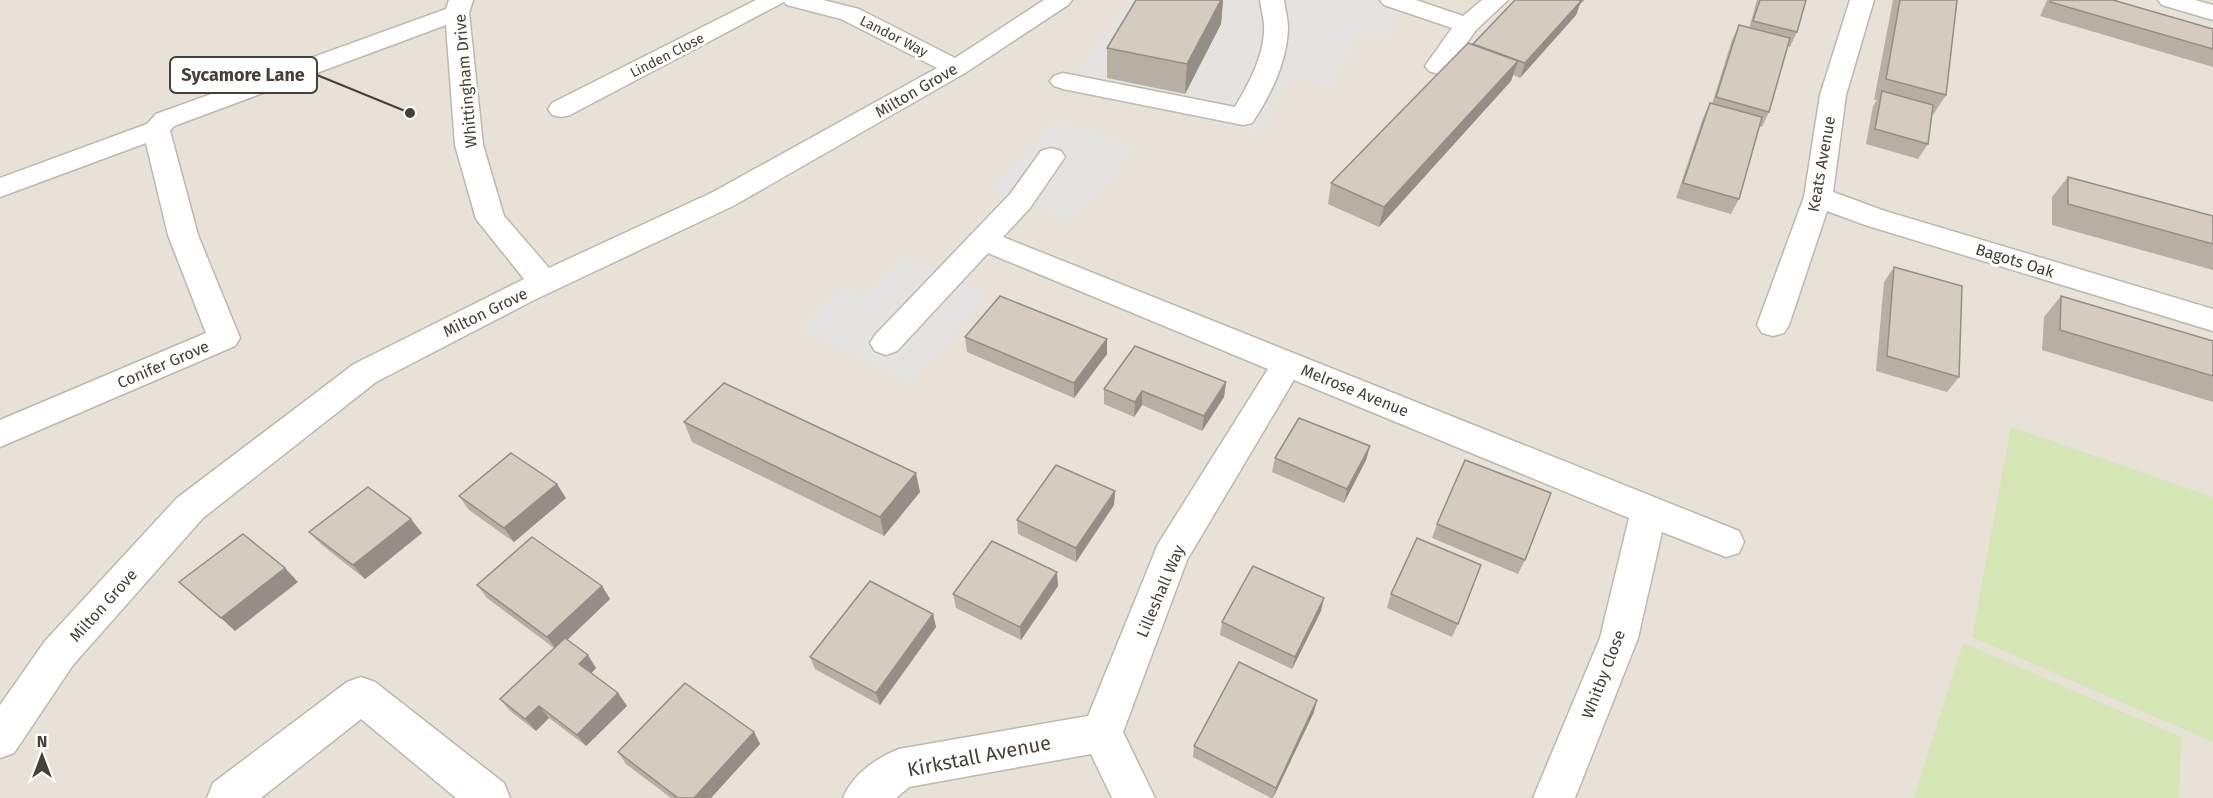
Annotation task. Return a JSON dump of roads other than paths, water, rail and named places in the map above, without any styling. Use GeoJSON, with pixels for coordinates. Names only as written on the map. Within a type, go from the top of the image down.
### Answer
{"type":"FeatureCollection","features":[{"type":"Feature","properties":{"kind":"street","name":"Linden Close"},"geometry":{"type":"LineString","coordinates":[[561,109],[774,0]]}},
{"type":"Feature","properties":{"kind":"street","name":"Landor Way"},"geometry":{"type":"LineString","coordinates":[[795,0],[850,14],[956,68]]}},
{"type":"Feature","properties":{"kind":"street","name":"Milton Grove"},"geometry":{"type":"LineString","coordinates":[[0,739],[59,653],[190,508],[365,372],[523,292],[545,284],[723,199],[956,68],[1060,0]]}},
{"type":"Feature","properties":{"kind":"street"},"geometry":{"type":"LineString","coordinates":[[1063,81],[1243,117],[1260,87],[1274,41],[1276,26],[1272,0]]}},
{"type":"Feature","properties":{"kind":"street"},"geometry":{"type":"LineString","coordinates":[[1392,0],[1467,26]]}},
{"type":"Feature","properties":{"kind":"street"},"geometry":{"type":"LineString","coordinates":[[1438,66],[1467,26],[1496,0]]}},
{"type":"Feature","properties":{"kind":"street","name":"Keats Avenue"},"geometry":{"type":"LineString","coordinates":[[1773,326],[1818,197],[1833,95],[1862,0]]}},
{"type":"Feature","properties":{"kind":"street"},"geometry":{"type":"LineString","coordinates":[[2170,0],[2213,13]]}},
{"type":"Feature","properties":{"kind":"street"},"geometry":{"type":"LineString","coordinates":[[0,188],[156,130],[165,120],[459,6]]}},
{"type":"Feature","properties":{"kind":"street","name":"Whittingham Drive"},"geometry":{"type":"LineString","coordinates":[[459,6],[469,145],[489,219],[545,284]]}},
{"type":"Feature","properties":{"kind":"street","name":"Conifer Grove"},"geometry":{"type":"LineString","coordinates":[[0,435],[224,338],[183,235],[156,130]]}},
{"type":"Feature","properties":{"kind":"street"},"geometry":{"type":"LineString","coordinates":[[886,343],[1020,201],[1051,158]]}},
{"type":"Feature","properties":{"kind":"street","name":"Bagots Oak"},"geometry":{"type":"LineString","coordinates":[[1818,197],[1875,218],[2213,320]]}},
{"type":"Feature","properties":{"kind":"street","name":"Melrose Avenue"},"geometry":{"type":"LineString","coordinates":[[982,240],[1726,542]]}},
{"type":"Feature","properties":{"kind":"street","name":"Lilleshall Way"},"geometry":{"type":"LineString","coordinates":[[1102,733],[1172,555],[1288,363]]}},
{"type":"Feature","properties":{"kind":"street","name":"Whitby Close"},"geometry":{"type":"LineString","coordinates":[[1554,798],[1619,638],[1648,510]]}},
{"type":"Feature","properties":{"kind":"street"},"geometry":{"type":"LineString","coordinates":[[228,798],[361,694],[489,798]]}},
{"type":"Feature","properties":{"kind":"street"},"geometry":{"type":"LineString","coordinates":[[1102,733],[1134,798]]}},
{"type":"Feature","properties":{"kind":"street","name":"Kirkstall Avenue"},"geometry":{"type":"LineString","coordinates":[[864,798],[899,770],[1102,733]]}},
{"type":"Feature","properties":{"kind":"place","name":"Sycamore Lane"},"geometry":{"type":"Point","coordinates":[410,113]}}]}
